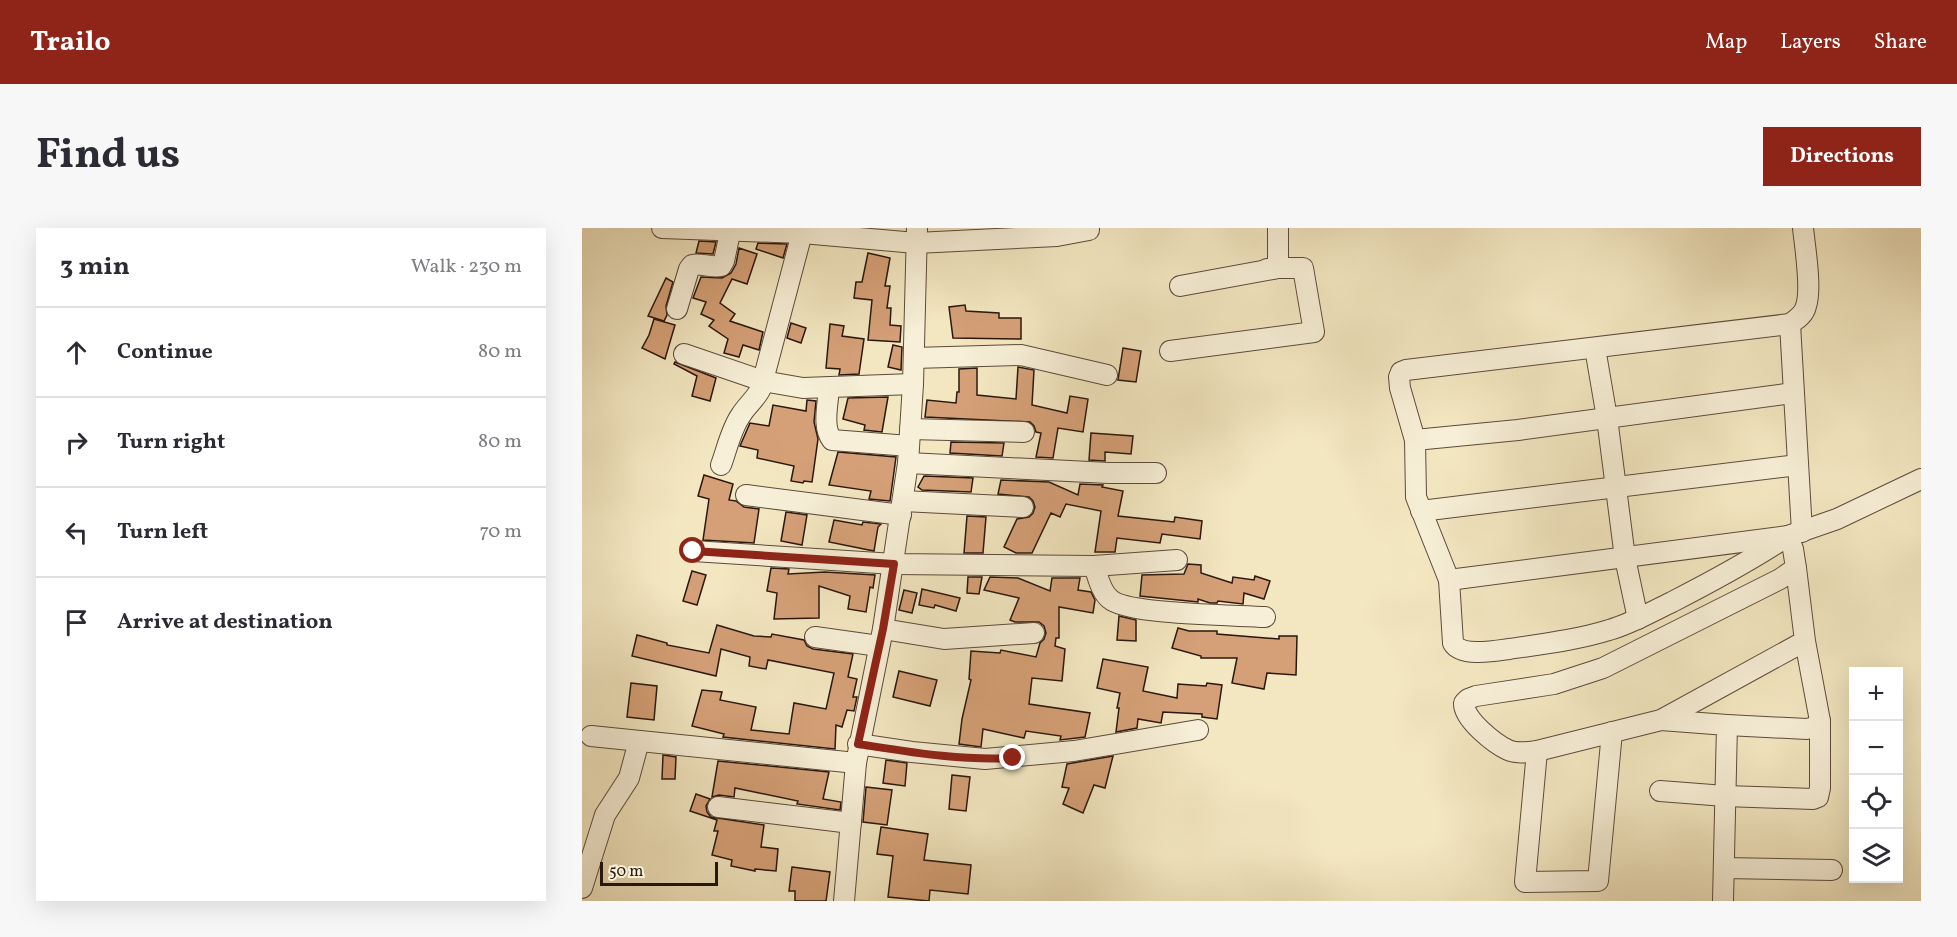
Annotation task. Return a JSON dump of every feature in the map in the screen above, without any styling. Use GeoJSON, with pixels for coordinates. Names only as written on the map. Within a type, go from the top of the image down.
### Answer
{"type":"FeatureCollection","features":[{"type":"Feature","properties":{"kind":"street"},"geometry":{"type":"LineString","coordinates":[[662,228],[916,235],[1058,236],[1089,231],[1089,228]]}},
{"type":"Feature","properties":{"kind":"street"},"geometry":{"type":"LineString","coordinates":[[1278,228],[1278,268]]}},
{"type":"Feature","properties":{"kind":"street"},"geometry":{"type":"LineString","coordinates":[[1803,228],[1808,286],[1807,306],[1800,317],[1790,324],[1401,372],[1399,382],[1415,440],[1416,497],[1449,580],[1453,643],[1456,648],[1463,651],[1497,651],[1608,631],[1638,619],[1752,560],[1794,545],[1837,519],[1921,479]]}},
{"type":"Feature","properties":{"kind":"street"},"geometry":{"type":"LineString","coordinates":[[677,309],[688,269],[692,265],[721,266],[730,229]]}},
{"type":"Feature","properties":{"kind":"street"},"geometry":{"type":"LineString","coordinates":[[722,465],[740,415],[758,395],[763,381],[802,232]]}},
{"type":"Feature","properties":{"kind":"street"},"geometry":{"type":"LineString","coordinates":[[844,901],[857,754],[894,564],[909,446],[914,358],[916,235]]}},
{"type":"Feature","properties":{"kind":"street"},"geometry":{"type":"LineString","coordinates":[[1170,351],[1314,332],[1303,268],[1278,268],[1179,279]]}},
{"type":"Feature","properties":{"kind":"street"},"geometry":{"type":"LineString","coordinates":[[1660,791],[1725,796],[1813,799],[1818,797],[1820,721],[1805,641],[1794,545],[1798,465],[1790,324]]}},
{"type":"Feature","properties":{"kind":"street"},"geometry":{"type":"LineString","coordinates":[[1595,348],[1607,417],[1625,558],[1638,619]]}},
{"type":"Feature","properties":{"kind":"street"},"geometry":{"type":"LineString","coordinates":[[684,354],[763,381],[803,388],[913,384]]}},
{"type":"Feature","properties":{"kind":"street"},"geometry":{"type":"LineString","coordinates":[[914,358],[1021,355],[1107,375]]}},
{"type":"Feature","properties":{"kind":"street"},"geometry":{"type":"LineString","coordinates":[[829,388],[827,418],[828,435],[832,440],[909,446],[1109,473],[1156,473]]}},
{"type":"Feature","properties":{"kind":"street"},"geometry":{"type":"LineString","coordinates":[[1415,440],[1518,430],[1793,393]]}},
{"type":"Feature","properties":{"kind":"street"},"geometry":{"type":"LineString","coordinates":[[909,446],[1024,432]]}},
{"type":"Feature","properties":{"kind":"street"},"geometry":{"type":"LineString","coordinates":[[1421,511],[1798,465]]}},
{"type":"Feature","properties":{"kind":"street"},"geometry":{"type":"LineString","coordinates":[[746,495],[902,508],[1023,507]]}},
{"type":"Feature","properties":{"kind":"street"},"geometry":{"type":"LineString","coordinates":[[1449,580],[1625,558],[1794,545]]}},
{"type":"Feature","properties":{"kind":"street"},"geometry":{"type":"LineString","coordinates":[[1794,545],[1780,579],[1603,668],[1554,684],[1468,699],[1464,703],[1466,715],[1508,750],[1537,751],[1660,720],[1805,641]]}},
{"type":"Feature","properties":{"kind":"street"},"geometry":{"type":"LineString","coordinates":[[693,551],[894,564],[1094,566],[1177,560]]}},
{"type":"Feature","properties":{"kind":"street"},"geometry":{"type":"LineString","coordinates":[[1094,566],[1105,594],[1114,603],[1143,609],[1265,617]]}},
{"type":"Feature","properties":{"kind":"street"},"geometry":{"type":"LineString","coordinates":[[815,637],[944,639],[1034,633]]}},
{"type":"Feature","properties":{"kind":"street"},"geometry":{"type":"LineString","coordinates":[[1660,720],[1807,729],[1818,725],[1820,721]]}},
{"type":"Feature","properties":{"kind":"street"},"geometry":{"type":"LineString","coordinates":[[1723,901],[1726,724]]}},
{"type":"Feature","properties":{"kind":"street"},"geometry":{"type":"LineString","coordinates":[[591,735],[715,747],[857,754],[912,752],[985,759],[1074,751],[1198,730]]}},
{"type":"Feature","properties":{"kind":"street"},"geometry":{"type":"LineString","coordinates":[[1537,751],[1525,882],[1598,881],[1612,732]]}},
{"type":"Feature","properties":{"kind":"street"},"geometry":{"type":"LineString","coordinates":[[582,888],[605,815],[629,778],[639,741]]}},
{"type":"Feature","properties":{"kind":"street"},"geometry":{"type":"LineString","coordinates":[[718,807],[851,823]]}},
{"type":"Feature","properties":{"kind":"street"},"geometry":{"type":"LineString","coordinates":[[1724,867],[1832,870]]}},
{"type":"Feature","properties":{"kind":"building"},"geometry":{"type":"Polygon","coordinates":[[[699,241],[716,242],[713,254],[696,253],[699,241]]]}},
{"type":"Feature","properties":{"kind":"building"},"geometry":{"type":"Polygon","coordinates":[[[758,243],[787,244],[783,258],[756,249],[758,243]]]}},
{"type":"Feature","properties":{"kind":"building"},"geometry":{"type":"Polygon","coordinates":[[[739,248],[757,254],[747,284],[732,279],[720,303],[735,314],[730,321],[763,332],[759,350],[743,345],[739,357],[724,353],[728,339],[709,326],[714,320],[701,314],[706,302],[693,298],[701,277],[722,278],[731,273],[736,264],[739,248]]]}},
{"type":"Feature","properties":{"kind":"building"},"geometry":{"type":"Polygon","coordinates":[[[868,253],[890,258],[885,286],[890,286],[887,308],[891,308],[890,325],[901,326],[900,342],[868,340],[872,300],[854,298],[856,282],[862,282],[868,253]]]}},
{"type":"Feature","properties":{"kind":"building"},"geometry":{"type":"Polygon","coordinates":[[[666,278],[673,282],[664,321],[648,316],[666,278]]]}},
{"type":"Feature","properties":{"kind":"building"},"geometry":{"type":"Polygon","coordinates":[[[965,305],[966,311],[999,313],[999,318],[1021,318],[1021,339],[953,338],[949,307],[965,305]]]}},
{"type":"Feature","properties":{"kind":"building"},"geometry":{"type":"Polygon","coordinates":[[[654,319],[675,325],[665,359],[642,348],[654,319]]]}},
{"type":"Feature","properties":{"kind":"building"},"geometry":{"type":"Polygon","coordinates":[[[791,323],[806,328],[801,343],[787,338],[791,323]]]}},
{"type":"Feature","properties":{"kind":"building"},"geometry":{"type":"Polygon","coordinates":[[[830,324],[844,326],[842,336],[864,339],[859,374],[839,375],[840,369],[826,368],[830,324]]]}},
{"type":"Feature","properties":{"kind":"building"},"geometry":{"type":"Polygon","coordinates":[[[893,345],[902,347],[901,370],[888,367],[893,345]]]}},
{"type":"Feature","properties":{"kind":"building"},"geometry":{"type":"Polygon","coordinates":[[[1123,348],[1141,351],[1136,382],[1118,380],[1123,348]]]}},
{"type":"Feature","properties":{"kind":"building"},"geometry":{"type":"Polygon","coordinates":[[[675,362],[716,378],[710,401],[692,396],[697,376],[674,364],[675,362]]]}},
{"type":"Feature","properties":{"kind":"building"},"geometry":{"type":"Polygon","coordinates":[[[1018,367],[1034,370],[1032,405],[1067,413],[1070,396],[1088,399],[1083,432],[1058,428],[1053,458],[1036,457],[1041,433],[1036,432],[1030,422],[925,417],[927,400],[956,403],[957,392],[959,392],[959,369],[977,368],[977,395],[1016,399],[1018,367]]]}},
{"type":"Feature","properties":{"kind":"building"},"geometry":{"type":"Polygon","coordinates":[[[888,397],[882,432],[864,430],[865,425],[843,419],[848,398],[888,397]]]}},
{"type":"Feature","properties":{"kind":"building"},"geometry":{"type":"Polygon","coordinates":[[[807,400],[816,401],[814,422],[818,439],[812,482],[804,481],[803,483],[791,481],[794,466],[757,458],[758,450],[740,446],[750,423],[769,426],[773,405],[806,411],[807,400]]]}},
{"type":"Feature","properties":{"kind":"building"},"geometry":{"type":"Polygon","coordinates":[[[1091,433],[1133,436],[1131,454],[1105,452],[1105,461],[1089,460],[1091,433]]]}},
{"type":"Feature","properties":{"kind":"building"},"geometry":{"type":"Polygon","coordinates":[[[951,442],[1004,443],[1002,456],[950,453],[951,442]]]}},
{"type":"Feature","properties":{"kind":"building"},"geometry":{"type":"Polygon","coordinates":[[[838,452],[896,457],[890,501],[869,499],[871,491],[829,485],[838,452]]]}},
{"type":"Feature","properties":{"kind":"building"},"geometry":{"type":"Polygon","coordinates":[[[704,475],[733,484],[729,500],[736,501],[744,507],[759,509],[754,543],[703,540],[709,499],[698,496],[704,475]]]}},
{"type":"Feature","properties":{"kind":"building"},"geometry":{"type":"Polygon","coordinates":[[[924,476],[973,478],[971,492],[922,490],[918,487],[924,476]]]}},
{"type":"Feature","properties":{"kind":"building"},"geometry":{"type":"Polygon","coordinates":[[[1001,480],[1049,482],[1078,495],[1080,484],[1103,485],[1102,487],[1123,491],[1118,516],[1174,522],[1175,517],[1202,521],[1200,539],[1162,534],[1160,543],[1117,538],[1115,552],[1095,552],[1101,511],[1066,504],[1060,517],[1051,513],[1032,553],[1016,553],[1004,547],[1017,519],[1029,517],[1035,507],[1029,497],[998,494],[1001,480]]]}},
{"type":"Feature","properties":{"kind":"building"},"geometry":{"type":"Polygon","coordinates":[[[786,512],[807,515],[802,545],[781,541],[786,512]]]}},
{"type":"Feature","properties":{"kind":"building"},"geometry":{"type":"Polygon","coordinates":[[[967,516],[986,517],[983,553],[964,553],[967,516]]]}},
{"type":"Feature","properties":{"kind":"building"},"geometry":{"type":"Polygon","coordinates":[[[834,520],[862,525],[863,522],[881,524],[878,527],[874,551],[829,542],[834,520]]]}},
{"type":"Feature","properties":{"kind":"building"},"geometry":{"type":"Polygon","coordinates":[[[1188,564],[1201,565],[1201,573],[1232,583],[1233,577],[1254,580],[1255,576],[1270,581],[1264,599],[1244,593],[1243,604],[1140,596],[1142,575],[1184,574],[1188,564]]]}},
{"type":"Feature","properties":{"kind":"building"},"geometry":{"type":"Polygon","coordinates":[[[771,568],[789,569],[788,574],[825,572],[875,575],[873,588],[870,587],[866,612],[848,609],[850,596],[819,586],[819,618],[774,619],[777,593],[767,591],[771,568]]]}},
{"type":"Feature","properties":{"kind":"building"},"geometry":{"type":"Polygon","coordinates":[[[692,571],[706,575],[697,605],[683,601],[692,571]]]}},
{"type":"Feature","properties":{"kind":"building"},"geometry":{"type":"Polygon","coordinates":[[[968,577],[982,577],[979,594],[967,593],[968,577]]]}},
{"type":"Feature","properties":{"kind":"building"},"geometry":{"type":"Polygon","coordinates":[[[990,577],[1018,578],[1050,591],[1052,578],[1080,578],[1078,590],[1091,592],[1095,600],[1093,613],[1059,607],[1059,638],[1056,638],[1055,646],[1065,649],[1062,681],[1032,678],[1029,704],[1090,713],[1085,737],[1060,740],[1061,736],[1026,731],[1024,738],[983,729],[981,747],[959,744],[971,680],[969,679],[971,651],[1000,653],[1001,650],[1036,657],[1046,633],[1044,626],[1039,622],[1010,620],[1019,598],[984,590],[990,577]]]}},
{"type":"Feature","properties":{"kind":"building"},"geometry":{"type":"Polygon","coordinates":[[[922,589],[960,598],[956,611],[935,605],[934,608],[919,605],[922,589]]]}},
{"type":"Feature","properties":{"kind":"building"},"geometry":{"type":"Polygon","coordinates":[[[904,590],[917,593],[912,613],[899,610],[904,590]]]}},
{"type":"Feature","properties":{"kind":"building"},"geometry":{"type":"Polygon","coordinates":[[[1119,616],[1136,620],[1136,641],[1117,640],[1119,616]]]}},
{"type":"Feature","properties":{"kind":"building"},"geometry":{"type":"Polygon","coordinates":[[[717,625],[754,636],[771,637],[772,634],[804,640],[807,646],[813,649],[853,654],[848,677],[857,679],[853,697],[857,697],[854,711],[847,710],[842,727],[836,725],[835,749],[723,737],[724,734],[692,726],[702,690],[722,692],[720,700],[756,707],[751,730],[789,734],[794,703],[826,709],[834,673],[768,660],[766,669],[749,666],[750,657],[721,649],[716,676],[632,656],[637,635],[667,643],[667,645],[709,653],[717,625]]]}},
{"type":"Feature","properties":{"kind":"building"},"geometry":{"type":"Polygon","coordinates":[[[1178,628],[1279,639],[1279,636],[1297,636],[1296,675],[1267,673],[1264,689],[1232,683],[1237,658],[1201,658],[1201,656],[1172,648],[1178,628]]]}},
{"type":"Feature","properties":{"kind":"building"},"geometry":{"type":"Polygon","coordinates":[[[1103,659],[1148,667],[1143,691],[1177,698],[1178,684],[1222,685],[1217,719],[1202,717],[1202,714],[1163,712],[1161,723],[1138,719],[1137,728],[1116,732],[1120,693],[1097,688],[1103,659]]]}},
{"type":"Feature","properties":{"kind":"building"},"geometry":{"type":"Polygon","coordinates":[[[899,671],[937,680],[930,706],[893,697],[899,671]]]}},
{"type":"Feature","properties":{"kind":"building"},"geometry":{"type":"Polygon","coordinates":[[[631,683],[657,686],[654,720],[627,717],[631,683]]]}},
{"type":"Feature","properties":{"kind":"building"},"geometry":{"type":"Polygon","coordinates":[[[663,755],[676,757],[675,779],[662,779],[663,755]]]}},
{"type":"Feature","properties":{"kind":"building"},"geometry":{"type":"Polygon","coordinates":[[[1113,756],[1105,788],[1094,785],[1083,813],[1063,804],[1069,788],[1062,787],[1067,764],[1113,756]]]}},
{"type":"Feature","properties":{"kind":"building"},"geometry":{"type":"Polygon","coordinates":[[[886,760],[907,763],[905,786],[883,783],[886,760]]]}},
{"type":"Feature","properties":{"kind":"building"},"geometry":{"type":"Polygon","coordinates":[[[718,761],[829,772],[823,799],[841,802],[840,810],[797,804],[798,801],[735,788],[734,797],[719,795],[712,797],[718,761]]]}},
{"type":"Feature","properties":{"kind":"building"},"geometry":{"type":"Polygon","coordinates":[[[952,775],[970,777],[966,811],[949,809],[952,775]]]}},
{"type":"Feature","properties":{"kind":"building"},"geometry":{"type":"Polygon","coordinates":[[[866,787],[892,790],[887,825],[863,822],[866,787]]]}},
{"type":"Feature","properties":{"kind":"building"},"geometry":{"type":"Polygon","coordinates":[[[696,794],[710,799],[706,806],[711,817],[764,825],[761,847],[778,849],[776,871],[755,869],[755,871],[731,866],[732,860],[712,855],[718,831],[714,831],[717,820],[690,811],[696,794]]]}},
{"type":"Feature","properties":{"kind":"building"},"geometry":{"type":"Polygon","coordinates":[[[881,827],[928,834],[924,860],[971,865],[968,894],[930,890],[929,901],[888,897],[893,856],[877,854],[881,827]]]}},
{"type":"Feature","properties":{"kind":"building"},"geometry":{"type":"Polygon","coordinates":[[[792,867],[830,872],[826,901],[795,901],[795,891],[789,891],[792,867]]]}},
{"type":"Feature","properties":{"kind":"route"},"geometry":{"type":"LineString","coordinates":[[693,551],[894,564],[883,629],[858,744],[985,759],[1013,758]]}}]}
